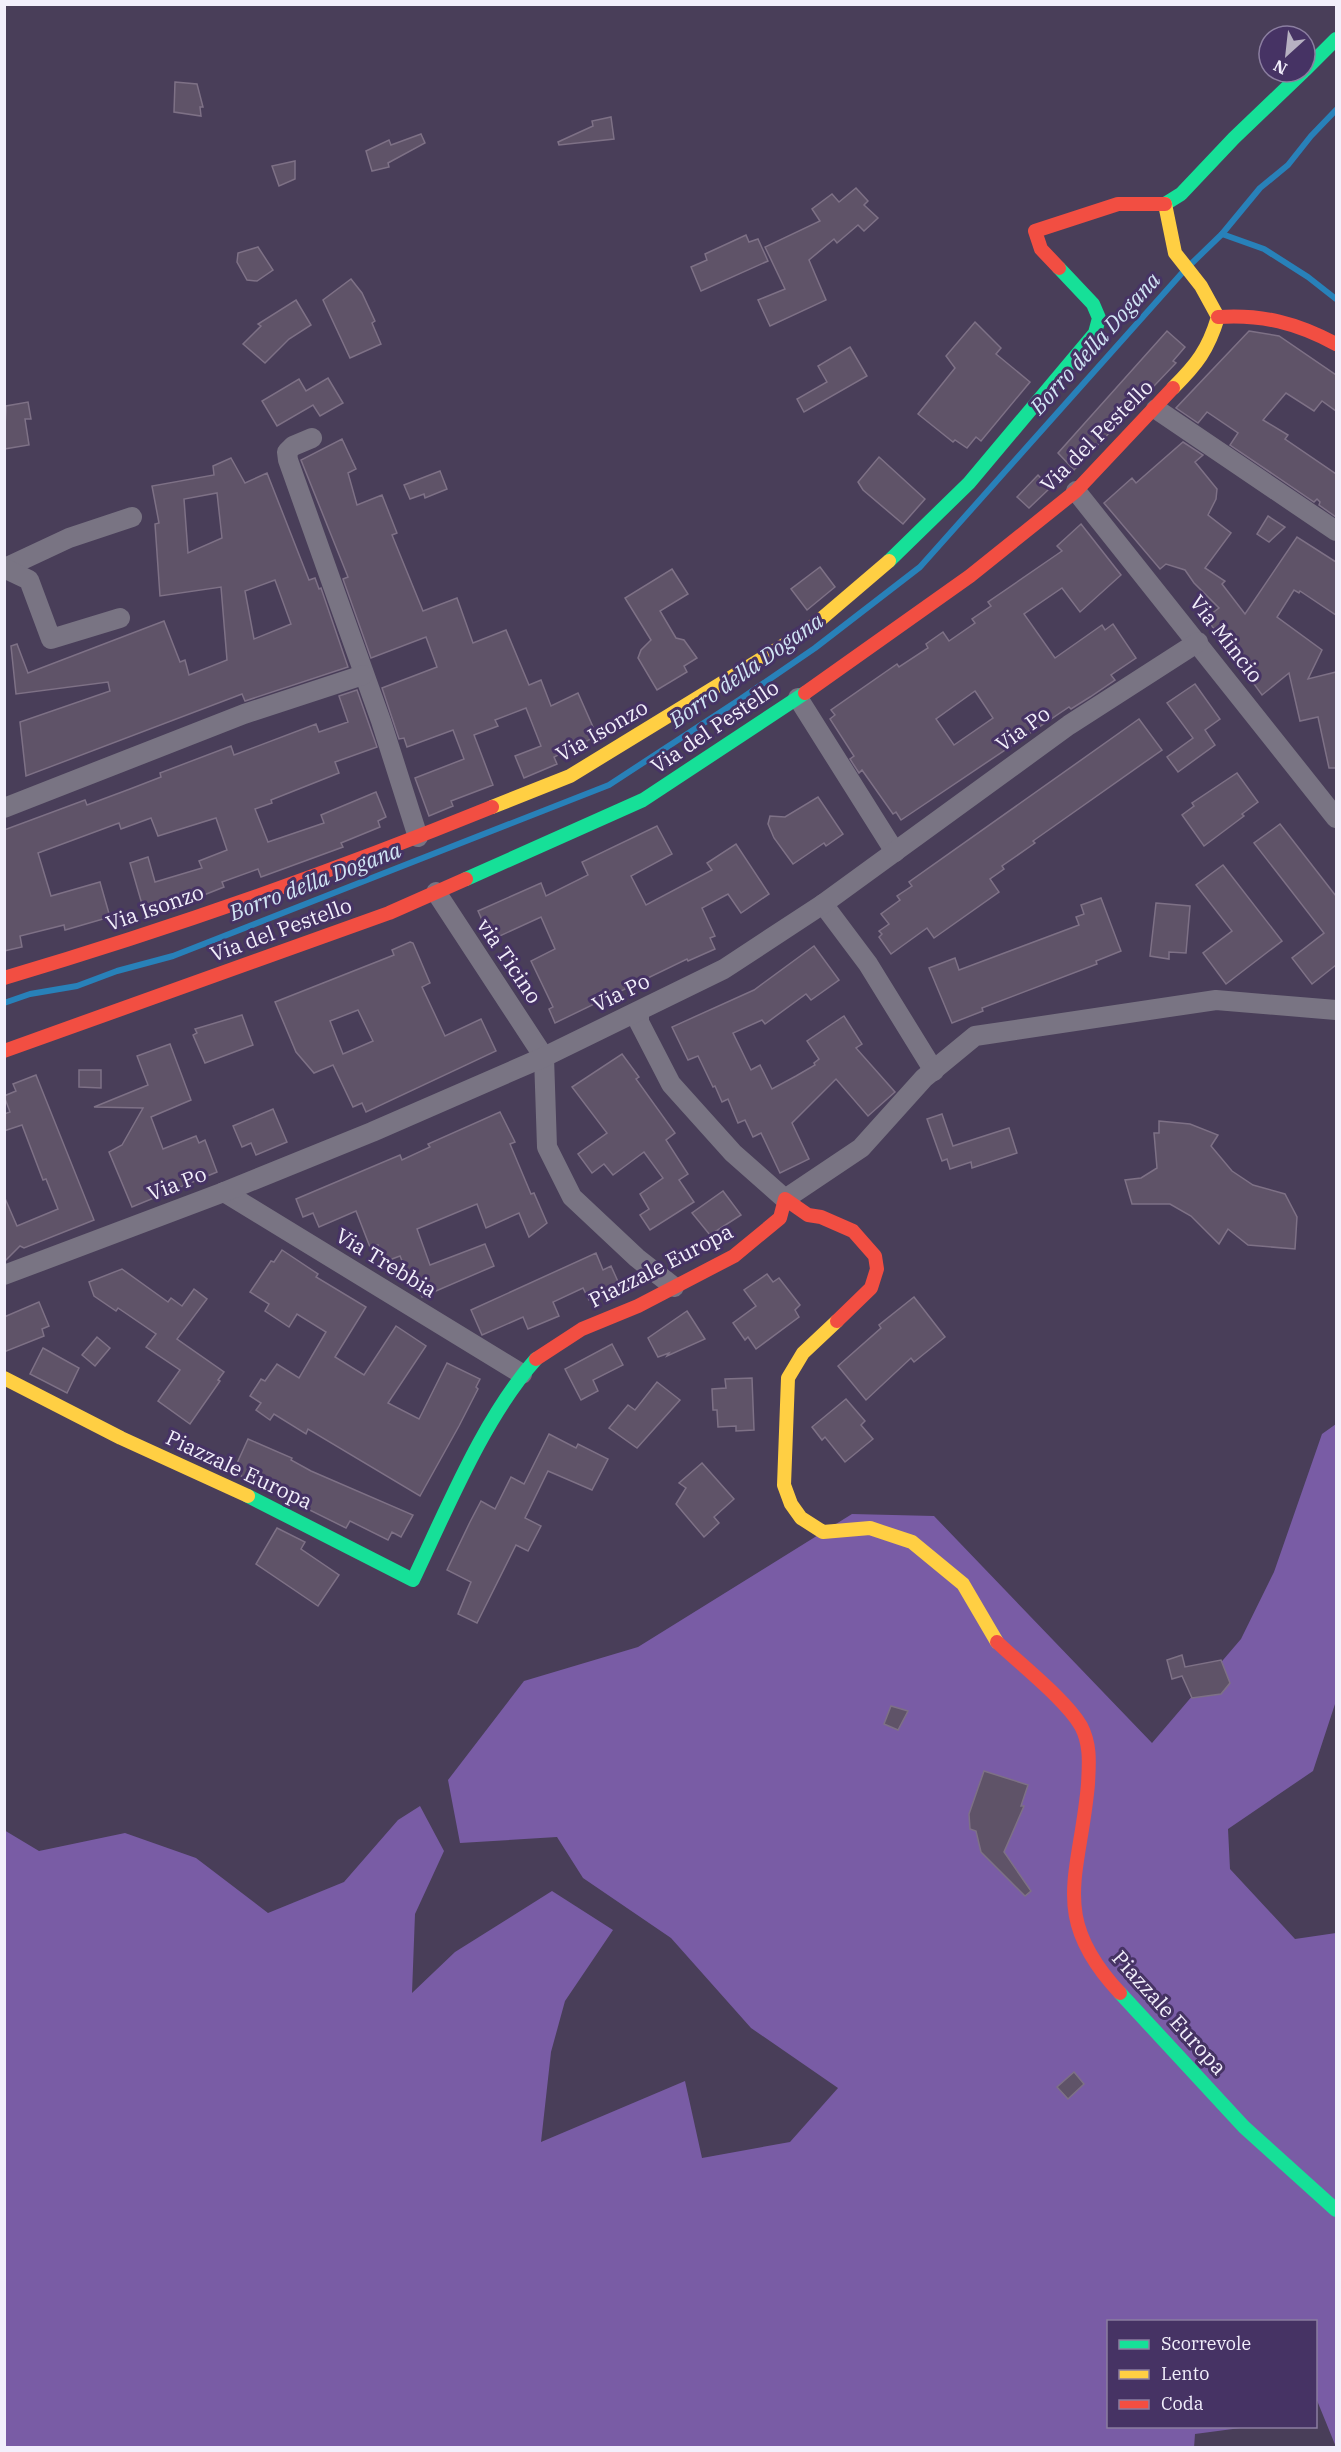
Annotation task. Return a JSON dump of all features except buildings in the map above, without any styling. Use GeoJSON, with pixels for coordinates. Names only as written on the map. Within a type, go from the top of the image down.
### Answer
{"type":"FeatureCollection","features":[{"type":"Feature","properties":{"kind":"street"},"geometry":{"type":"LineString","coordinates":[[1317,58],[1336,39]]}},
{"type":"Feature","properties":{"kind":"street"},"geometry":{"type":"LineString","coordinates":[[1290,84],[1234,138],[1181,194],[1166,204],[1174,253],[1200,286],[1218,316],[1249,314],[1280,318],[1336,344]]}},
{"type":"Feature","properties":{"kind":"street","name":"Via Isonzo"},"geometry":{"type":"LineString","coordinates":[[4,978],[135,939],[418,837],[570,776],[807,631],[897,554],[969,483],[1095,333],[1099,318],[1093,304],[1041,249],[1035,231],[1118,204],[1166,204]]}},
{"type":"Feature","properties":{"kind":"street","name":"Via del Pestello"},"geometry":{"type":"LineString","coordinates":[[4,1051],[389,913],[643,801],[798,698],[970,576],[1076,491],[1200,360],[1210,343],[1218,316]]}},
{"type":"Feature","properties":{"kind":"street"},"geometry":{"type":"LineString","coordinates":[[1156,409],[1336,531]]}},
{"type":"Feature","properties":{"kind":"street"},"geometry":{"type":"LineString","coordinates":[[312,438],[293,446],[287,452],[288,460],[418,837]]}},
{"type":"Feature","properties":{"kind":"street","name":"Via Mincio"},"geometry":{"type":"LineString","coordinates":[[1076,491],[1336,818]]}},
{"type":"Feature","properties":{"kind":"street"},"geometry":{"type":"LineString","coordinates":[[6,567],[69,538],[132,517]]}},
{"type":"Feature","properties":{"kind":"street"},"geometry":{"type":"LineString","coordinates":[[6,567],[29,580],[51,639],[120,618]]}},
{"type":"Feature","properties":{"kind":"street","name":"Via Po"},"geometry":{"type":"LineString","coordinates":[[4,1275],[224,1192],[372,1132],[544,1057],[724,969],[823,904],[1068,725],[1198,642]]}},
{"type":"Feature","properties":{"kind":"street"},"geometry":{"type":"LineString","coordinates":[[4,808],[244,714],[363,675]]}},
{"type":"Feature","properties":{"kind":"street"},"geometry":{"type":"LineString","coordinates":[[798,698],[896,852]]}},
{"type":"Feature","properties":{"kind":"street","name":"via Ticino"},"geometry":{"type":"LineString","coordinates":[[436,892],[544,1057]]}},
{"type":"Feature","properties":{"kind":"street"},"geometry":{"type":"LineString","coordinates":[[823,904],[868,964],[934,1071]]}},
{"type":"Feature","properties":{"kind":"street"},"geometry":{"type":"LineString","coordinates":[[639,1012],[639,1022],[671,1084],[733,1153],[785,1199],[861,1148],[934,1071],[975,1036],[1216,1000],[1336,1010]]}},
{"type":"Feature","properties":{"kind":"street"},"geometry":{"type":"LineString","coordinates":[[544,1057],[547,1148],[572,1197],[637,1258],[674,1287]]}},
{"type":"Feature","properties":{"kind":"street","name":"Via Trebbia"},"geometry":{"type":"LineString","coordinates":[[224,1192],[522,1374]]}},
{"type":"Feature","properties":{"kind":"street","name":"Piazzale Europa"},"geometry":{"type":"LineString","coordinates":[[4,1378],[121,1438],[263,1503],[413,1580],[460,1483],[522,1374],[537,1357],[582,1329],[638,1306],[734,1256],[780,1218],[785,1199],[808,1215],[822,1217],[853,1231],[875,1256],[877,1269],[871,1288],[803,1353],[788,1378],[784,1485],[791,1504],[801,1518],[823,1532],[870,1528],[912,1542],[963,1584],[992,1638],[1069,1711],[1081,1727],[1090,1756],[1086,1804],[1072,1893],[1079,1935],[1099,1971],[1138,2014],[1244,2127],[1333,2207]]}},
{"type":"Feature","properties":{"kind":"shaded area"},"geometry":{"type":"Polygon","coordinates":[[[1336,1424],[1336,1701],[1313,1771],[1228,1829],[1230,1869],[1295,1939],[1336,1933],[1336,2447],[1317,2400],[1317,2320],[1107,2320],[1107,2428],[1240,2428],[1195,2434],[1194,2448],[5,2447],[4,1830],[39,1851],[125,1833],[196,1858],[268,1913],[344,1882],[398,1820],[420,1806],[444,1851],[415,1914],[412,1993],[455,1952],[552,1891],[613,1930],[565,2001],[551,2052],[541,2142],[685,2081],[702,2158],[790,2142],[838,2088],[751,2028],[671,1938],[583,1878],[557,1837],[460,1843],[448,1780],[524,1681],[638,1647],[852,1514],[934,1516],[1152,1743],[1241,1639],[1274,1572],[1322,1434],[1336,1424]]]}},
{"type":"Feature","properties":{"kind":"waterway","name":"Borro della Dogana"},"geometry":{"type":"LineString","coordinates":[[1191,264],[1222,234],[1260,188],[1288,165],[1336,110]]}},
{"type":"Feature","properties":{"kind":"waterway"},"geometry":{"type":"LineString","coordinates":[[1222,234],[1264,249],[1308,277],[1336,299]]}},
{"type":"Feature","properties":{"kind":"waterway","name":"Borro della Dogana"},"geometry":{"type":"LineString","coordinates":[[4,1003],[30,994],[77,986],[117,971],[173,956],[609,785],[815,648],[920,567],[1182,273]]}},
{"type":"Feature","properties":{"kind":"traffic: fast"},"geometry":{"type":"LineString","coordinates":[[1317,58],[1336,39]]}},
{"type":"Feature","properties":{"kind":"traffic: fast"},"geometry":{"type":"LineString","coordinates":[[1165,204],[1181,194],[1234,138],[1290,84]]}},
{"type":"Feature","properties":{"kind":"traffic: fast"},"geometry":{"type":"LineString","coordinates":[[889,561],[969,483],[1095,333],[1099,318],[1093,304],[1059,268]]}},
{"type":"Feature","properties":{"kind":"traffic: fast"},"geometry":{"type":"LineString","coordinates":[[466,879],[643,800],[805,693]]}},
{"type":"Feature","properties":{"kind":"traffic: fast"},"geometry":{"type":"LineString","coordinates":[[248,1496],[413,1580],[483,1436],[517,1382],[536,1359]]}},
{"type":"Feature","properties":{"kind":"traffic: fast"},"geometry":{"type":"LineString","coordinates":[[1120,1993],[1244,2127],[1336,2210]]}},
{"type":"Feature","properties":{"kind":"traffic: slow"},"geometry":{"type":"LineString","coordinates":[[1165,204],[1175,253],[1201,286],[1218,317],[1201,356],[1173,388]]}},
{"type":"Feature","properties":{"kind":"traffic: slow"},"geometry":{"type":"LineString","coordinates":[[492,807],[570,776],[807,631],[889,561]]}},
{"type":"Feature","properties":{"kind":"traffic: slow"},"geometry":{"type":"LineString","coordinates":[[837,1321],[803,1353],[788,1378],[784,1485],[791,1504],[801,1518],[823,1532],[870,1528],[912,1542],[963,1584],[997,1642]]}},
{"type":"Feature","properties":{"kind":"traffic: slow"},"geometry":{"type":"LineString","coordinates":[[4,1378],[121,1438],[248,1496]]}},
{"type":"Feature","properties":{"kind":"traffic: jam"},"geometry":{"type":"LineString","coordinates":[[1059,268],[1041,249],[1035,231],[1118,204],[1165,204]]}},
{"type":"Feature","properties":{"kind":"traffic: jam"},"geometry":{"type":"LineString","coordinates":[[1218,317],[1250,317],[1293,325],[1336,344]]}},
{"type":"Feature","properties":{"kind":"traffic: jam"},"geometry":{"type":"LineString","coordinates":[[805,693],[970,576],[1076,491],[1173,388]]}},
{"type":"Feature","properties":{"kind":"traffic: jam"},"geometry":{"type":"LineString","coordinates":[[4,978],[127,940],[250,898],[492,807]]}},
{"type":"Feature","properties":{"kind":"traffic: jam"},"geometry":{"type":"LineString","coordinates":[[4,1051],[389,913],[466,879]]}},
{"type":"Feature","properties":{"kind":"traffic: jam"},"geometry":{"type":"LineString","coordinates":[[536,1359],[582,1329],[638,1306],[734,1256],[780,1218],[785,1199],[808,1215],[821,1217],[853,1231],[875,1256],[877,1269],[871,1288],[837,1321]]}},
{"type":"Feature","properties":{"kind":"traffic: jam"},"geometry":{"type":"LineString","coordinates":[[997,1642],[1065,1705],[1084,1733],[1088,1747],[1089,1769],[1076,1870],[1074,1894],[1076,1917],[1084,1941],[1098,1966],[1120,1993]]}}]}
